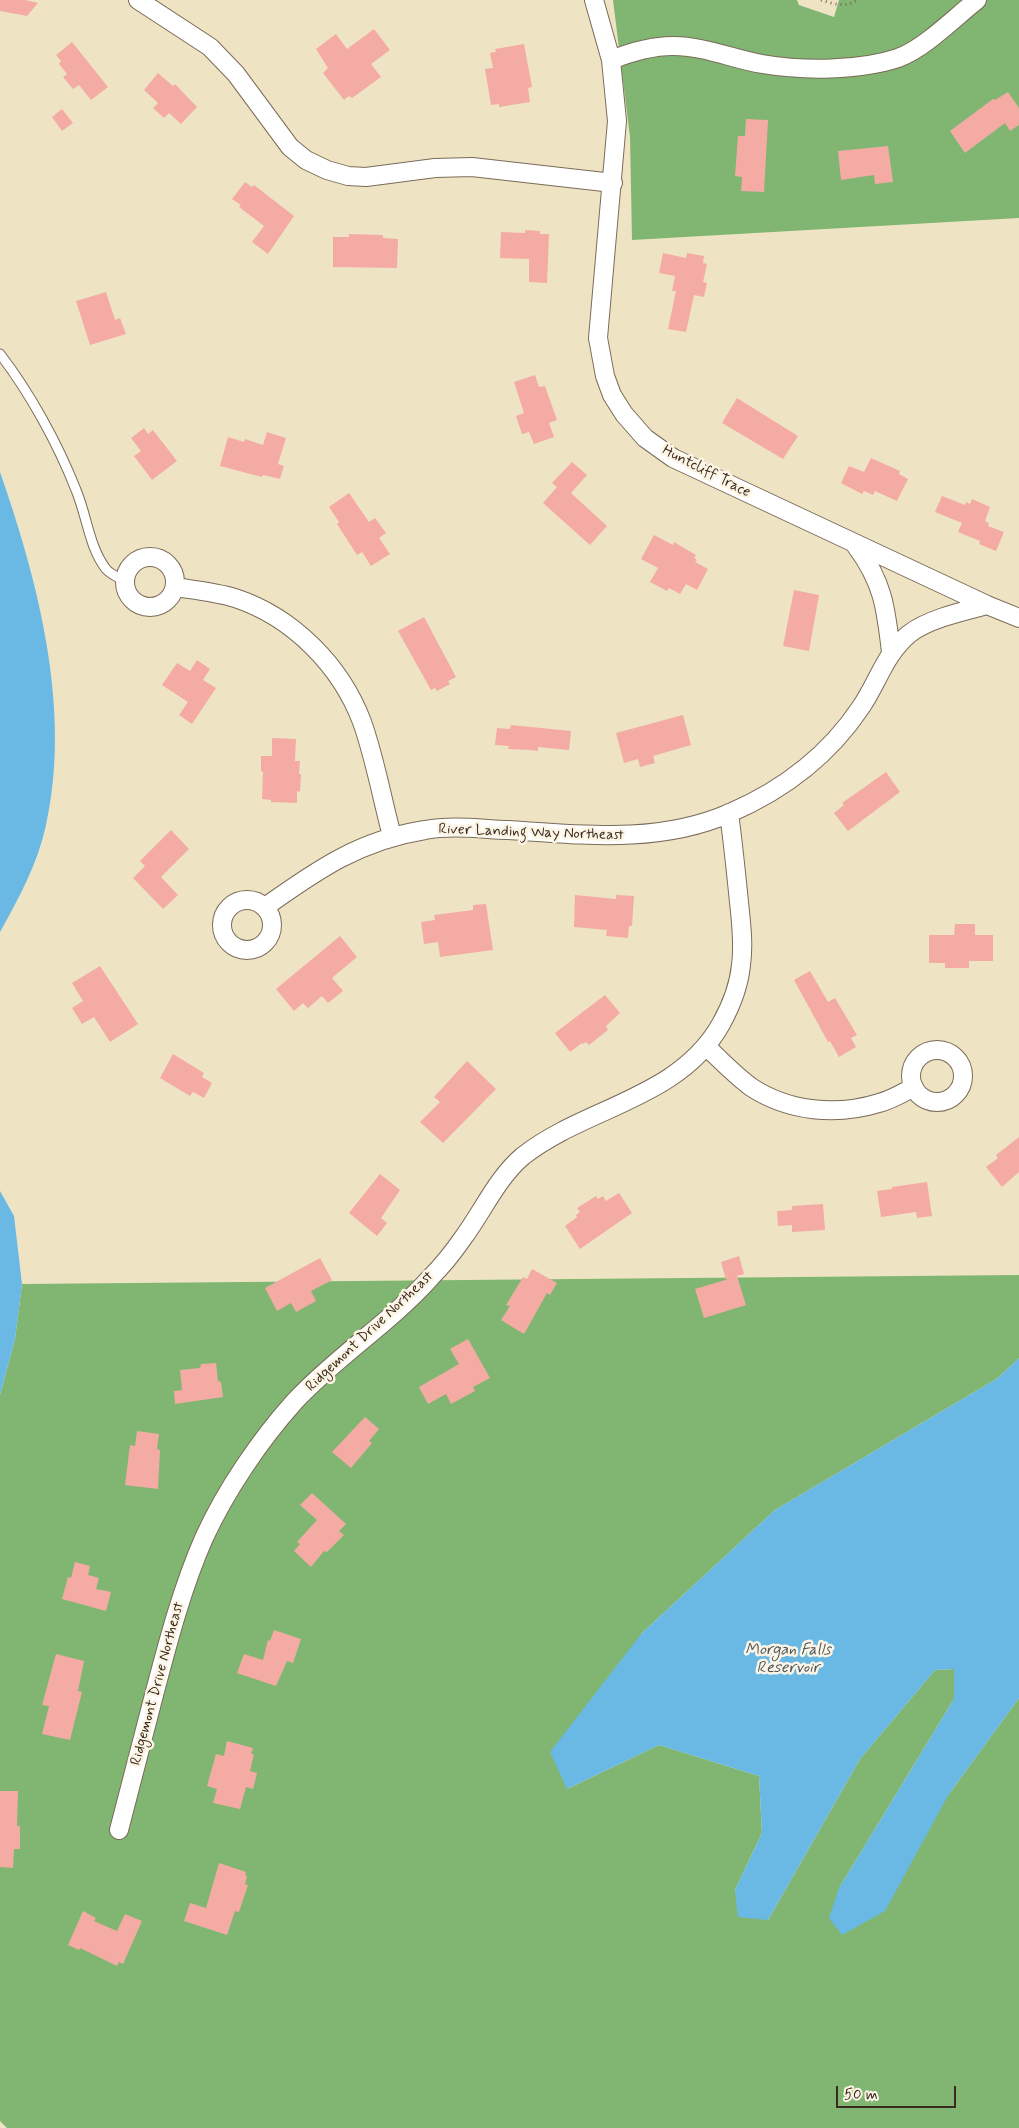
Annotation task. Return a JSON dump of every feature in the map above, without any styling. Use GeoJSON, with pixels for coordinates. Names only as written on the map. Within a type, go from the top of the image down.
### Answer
{"type":"FeatureCollection","features":[{"type":"Feature","properties":{"kind":"street"},"geometry":{"type":"LineString","coordinates":[[138,0],[210,47],[236,74],[290,148],[306,160],[327,170],[348,176],[366,177],[435,168],[472,167],[613,183]]}},
{"type":"Feature","properties":{"kind":"street","name":"Huntcliff Trace"},"geometry":{"type":"LineString","coordinates":[[594,0],[611,60],[617,122],[598,338],[605,376],[612,395],[624,414],[645,438],[673,458],[987,605],[1019,618]]}},
{"type":"Feature","properties":{"kind":"street"},"geometry":{"type":"LineString","coordinates":[[611,60],[640,49],[673,46],[697,48],[762,64],[788,68],[840,68],[877,63],[899,58],[919,47],[977,0]]}},
{"type":"Feature","properties":{"kind":"street"},"geometry":{"type":"LineString","coordinates":[[853,542],[871,566],[880,588],[887,615],[891,652]]}},
{"type":"Feature","properties":{"kind":"street"},"geometry":{"type":"LineString","coordinates":[[145,557],[155,557],[164,560],[171,567],[175,576],[175,587],[167,601],[152,607],[143,606],[127,592],[125,581],[128,570],[135,562],[145,557]]}},
{"type":"Feature","properties":{"kind":"street"},"geometry":{"type":"LineString","coordinates":[[175,587],[236,598],[271,614],[303,636],[329,664],[347,690],[362,722],[392,836]]}},
{"type":"Feature","properties":{"kind":"street","name":"River Landing Way Northeast"},"geometry":{"type":"LineString","coordinates":[[265,907],[312,873],[344,855],[392,836],[426,829],[461,827],[602,836],[631,836],[683,828],[730,813],[781,786],[806,769],[824,752],[861,707],[891,652],[910,633],[954,614],[987,605]]}},
{"type":"Feature","properties":{"kind":"street","name":"Ridgemont Drive Northeast"},"geometry":{"type":"LineString","coordinates":[[119,1830],[169,1636],[192,1566],[224,1500],[268,1434],[322,1373],[408,1301],[432,1277],[463,1238],[498,1184],[521,1158],[553,1136],[639,1095],[669,1078],[688,1064],[706,1046],[719,1028],[738,984],[742,962],[742,933],[730,813]]}},
{"type":"Feature","properties":{"kind":"street"},"geometry":{"type":"LineString","coordinates":[[706,1046],[734,1074],[752,1088],[774,1099],[800,1108],[828,1111],[856,1110],[881,1103],[914,1088]]}},
{"type":"Feature","properties":{"kind":"lane"},"geometry":{"type":"LineString","coordinates":[[0,354],[12,369],[53,440],[77,491],[94,548],[106,570],[125,581]]}},
{"type":"Feature","properties":{"kind":"path"},"geometry":{"type":"LineString","coordinates":[[821,0],[836,4],[852,4],[857,0]]}},
{"type":"Feature","properties":{"kind":"green space"},"geometry":{"type":"Polygon","coordinates":[[[613,0],[797,0],[799,5],[834,17],[839,0],[1019,0],[1019,218],[632,240],[630,137],[613,0]]]}},
{"type":"Feature","properties":{"kind":"green space"},"geometry":{"type":"Polygon","coordinates":[[[1019,1275],[1019,1358],[998,1378],[775,1510],[642,1633],[567,1789],[659,1745],[759,1776],[762,1833],[735,1890],[768,1920],[860,1759],[935,1670],[954,1669],[954,1699],[839,1888],[949,1794],[1019,1698],[1019,2128],[7,2128],[0,2121],[0,1395],[15,1339],[22,1284],[1019,1275]]]}},
{"type":"Feature","properties":{"kind":"water"},"geometry":{"type":"Polygon","coordinates":[[[0,472],[27,557],[38,601],[47,646],[53,692],[55,737],[53,781],[43,839],[27,880],[0,932],[0,472]]]}},
{"type":"Feature","properties":{"kind":"water"},"geometry":{"type":"Polygon","coordinates":[[[0,1191],[14,1216],[22,1284],[15,1339],[0,1395],[0,1191]]]}},
{"type":"Feature","properties":{"kind":"water","name":"Morgan Falls Reservoir"},"geometry":{"type":"Polygon","coordinates":[[[1019,1358],[1019,1698],[949,1794],[885,1911],[842,1935],[829,1918],[839,1888],[954,1699],[954,1669],[935,1670],[860,1759],[768,1920],[738,1917],[735,1890],[762,1833],[759,1776],[659,1745],[567,1789],[550,1752],[642,1633],[775,1510],[998,1378],[1019,1358]]]}},
{"type":"Feature","properties":{"kind":"building"},"geometry":{"type":"Polygon","coordinates":[[[0,0],[25,0],[38,3],[27,16],[0,11],[0,0]]]}},
{"type":"Feature","properties":{"kind":"building"},"geometry":{"type":"Polygon","coordinates":[[[374,29],[390,50],[371,64],[381,77],[352,98],[349,96],[344,100],[323,73],[328,68],[316,49],[336,34],[347,49],[374,29]]]}},
{"type":"Feature","properties":{"kind":"building"},"geometry":{"type":"Polygon","coordinates":[[[72,42],[108,87],[91,100],[79,85],[73,89],[63,77],[67,74],[59,64],[61,61],[56,55],[72,42]]]}},
{"type":"Feature","properties":{"kind":"building"},"geometry":{"type":"Polygon","coordinates":[[[524,44],[532,87],[528,88],[530,102],[499,107],[499,104],[491,105],[485,69],[493,68],[490,53],[496,52],[495,49],[524,44]]]}},
{"type":"Feature","properties":{"kind":"building"},"geometry":{"type":"Polygon","coordinates":[[[158,73],[173,86],[175,84],[197,107],[181,124],[169,113],[164,118],[153,108],[158,103],[144,90],[158,73]]]}},
{"type":"Feature","properties":{"kind":"building"},"geometry":{"type":"Polygon","coordinates":[[[1008,92],[1019,108],[1019,125],[1010,131],[1005,123],[965,153],[950,131],[993,99],[995,100],[1008,92]]]}},
{"type":"Feature","properties":{"kind":"building"},"geometry":{"type":"Polygon","coordinates":[[[62,109],[73,123],[62,131],[52,117],[62,109]]]}},
{"type":"Feature","properties":{"kind":"building"},"geometry":{"type":"Polygon","coordinates":[[[746,119],[768,120],[764,192],[741,191],[742,177],[735,176],[738,136],[745,136],[746,119]]]}},
{"type":"Feature","properties":{"kind":"building"},"geometry":{"type":"Polygon","coordinates":[[[888,146],[893,182],[875,184],[874,175],[841,180],[838,151],[888,146]]]}},
{"type":"Feature","properties":{"kind":"building"},"geometry":{"type":"Polygon","coordinates":[[[245,182],[252,187],[254,185],[294,216],[268,254],[252,242],[264,226],[239,207],[241,205],[232,199],[245,182]]]}},
{"type":"Feature","properties":{"kind":"building"},"geometry":{"type":"Polygon","coordinates":[[[525,230],[549,234],[547,283],[529,282],[529,259],[500,258],[501,232],[525,233],[525,230]]]}},
{"type":"Feature","properties":{"kind":"building"},"geometry":{"type":"Polygon","coordinates":[[[349,234],[383,235],[383,238],[398,239],[397,268],[333,267],[333,237],[349,237],[349,234]]]}},
{"type":"Feature","properties":{"kind":"building"},"geometry":{"type":"Polygon","coordinates":[[[663,253],[686,258],[687,253],[704,256],[703,263],[707,264],[703,282],[707,283],[704,297],[694,295],[686,332],[668,329],[676,291],[672,291],[675,276],[659,273],[663,253]]]}},
{"type":"Feature","properties":{"kind":"building"},"geometry":{"type":"Polygon","coordinates":[[[106,292],[115,320],[120,318],[126,334],[90,345],[76,301],[106,292]]]}},
{"type":"Feature","properties":{"kind":"building"},"geometry":{"type":"Polygon","coordinates":[[[535,375],[539,387],[545,386],[557,420],[549,423],[554,437],[534,444],[529,432],[522,434],[516,416],[524,413],[514,382],[535,375]]]}},
{"type":"Feature","properties":{"kind":"building"},"geometry":{"type":"Polygon","coordinates":[[[737,398],[798,436],[783,459],[722,423],[737,398]]]}},
{"type":"Feature","properties":{"kind":"building"},"geometry":{"type":"Polygon","coordinates":[[[144,428],[148,434],[153,430],[177,461],[152,480],[134,456],[141,451],[131,438],[144,428]]]}},
{"type":"Feature","properties":{"kind":"building"},"geometry":{"type":"Polygon","coordinates":[[[267,432],[286,438],[278,464],[284,466],[280,479],[263,475],[262,477],[220,466],[228,437],[244,442],[245,439],[263,445],[267,432]]]}},
{"type":"Feature","properties":{"kind":"building"},"geometry":{"type":"Polygon","coordinates":[[[871,458],[900,471],[899,474],[908,479],[897,501],[875,491],[873,495],[864,491],[862,494],[841,483],[849,466],[864,472],[871,458]]]}},
{"type":"Feature","properties":{"kind":"building"},"geometry":{"type":"Polygon","coordinates":[[[572,462],[587,475],[571,493],[607,526],[590,545],[543,503],[557,487],[552,483],[572,462]]]}},
{"type":"Feature","properties":{"kind":"building"},"geometry":{"type":"Polygon","coordinates":[[[349,493],[369,522],[375,518],[386,533],[379,538],[390,554],[371,566],[362,552],[357,555],[337,524],[339,522],[329,507],[349,493]]]}},
{"type":"Feature","properties":{"kind":"building"},"geometry":{"type":"Polygon","coordinates":[[[942,496],[965,505],[966,502],[970,504],[972,499],[990,507],[985,521],[989,523],[988,526],[1004,532],[996,551],[979,544],[980,541],[958,532],[962,523],[935,512],[942,496]]]}},
{"type":"Feature","properties":{"kind":"building"},"geometry":{"type":"Polygon","coordinates":[[[654,535],[673,545],[674,542],[696,555],[694,558],[697,560],[695,562],[708,569],[697,590],[686,584],[680,594],[669,588],[667,591],[650,582],[658,568],[641,559],[654,535]]]}},
{"type":"Feature","properties":{"kind":"building"},"geometry":{"type":"Polygon","coordinates":[[[794,590],[819,595],[809,651],[783,646],[794,590]]]}},
{"type":"Feature","properties":{"kind":"building"},"geometry":{"type":"Polygon","coordinates":[[[424,617],[456,677],[448,681],[450,684],[437,691],[435,688],[431,690],[398,631],[424,617]]]}},
{"type":"Feature","properties":{"kind":"building"},"geometry":{"type":"Polygon","coordinates":[[[197,660],[210,669],[203,680],[216,688],[192,724],[179,715],[188,702],[162,685],[177,663],[190,671],[197,660]]]}},
{"type":"Feature","properties":{"kind":"building"},"geometry":{"type":"Polygon","coordinates":[[[683,715],[691,745],[653,756],[655,763],[640,767],[638,759],[624,763],[616,733],[683,715]]]}},
{"type":"Feature","properties":{"kind":"building"},"geometry":{"type":"Polygon","coordinates":[[[511,725],[571,731],[569,750],[538,747],[538,751],[508,749],[509,746],[495,745],[497,728],[510,729],[511,725]]]}},
{"type":"Feature","properties":{"kind":"building"},"geometry":{"type":"Polygon","coordinates":[[[272,738],[296,739],[295,761],[300,761],[299,774],[301,774],[300,792],[297,791],[297,803],[271,802],[271,800],[262,799],[263,772],[261,771],[261,756],[272,756],[272,738]]]}},
{"type":"Feature","properties":{"kind":"building"},"geometry":{"type":"Polygon","coordinates":[[[886,772],[900,792],[848,831],[834,813],[844,805],[842,803],[886,772]]]}},
{"type":"Feature","properties":{"kind":"building"},"geometry":{"type":"Polygon","coordinates":[[[171,830],[189,849],[161,877],[178,895],[163,909],[133,878],[145,866],[140,861],[171,830]]]}},
{"type":"Feature","properties":{"kind":"building"},"geometry":{"type":"Polygon","coordinates":[[[575,895],[616,899],[616,895],[634,896],[632,926],[629,926],[628,938],[606,936],[607,930],[574,927],[575,895]]]}},
{"type":"Feature","properties":{"kind":"building"},"geometry":{"type":"Polygon","coordinates":[[[486,904],[493,950],[440,957],[438,942],[424,944],[421,922],[435,920],[434,915],[473,910],[473,905],[486,904]]]}},
{"type":"Feature","properties":{"kind":"building"},"geometry":{"type":"Polygon","coordinates":[[[955,924],[975,924],[975,935],[993,935],[993,961],[969,961],[969,968],[945,968],[945,963],[929,963],[929,935],[954,935],[955,924]]]}},
{"type":"Feature","properties":{"kind":"building"},"geometry":{"type":"Polygon","coordinates":[[[340,936],[357,957],[332,978],[343,991],[328,1003],[322,996],[308,1008],[303,1003],[294,1011],[276,989],[340,936]]]}},
{"type":"Feature","properties":{"kind":"building"},"geometry":{"type":"Polygon","coordinates":[[[100,966],[138,1024],[110,1042],[94,1017],[82,1024],[72,1008],[83,1001],[72,983],[100,966]]]}},
{"type":"Feature","properties":{"kind":"building"},"geometry":{"type":"Polygon","coordinates":[[[810,971],[828,1002],[835,998],[857,1035],[851,1038],[856,1047],[839,1057],[830,1041],[828,1042],[794,980],[810,971]]]}},
{"type":"Feature","properties":{"kind":"building"},"geometry":{"type":"Polygon","coordinates":[[[605,995],[620,1013],[606,1026],[608,1030],[589,1045],[586,1042],[582,1043],[570,1052],[555,1033],[605,995]]]}},
{"type":"Feature","properties":{"kind":"building"},"geometry":{"type":"Polygon","coordinates":[[[173,1054],[204,1073],[202,1077],[212,1083],[204,1098],[193,1092],[190,1096],[160,1078],[173,1054]]]}},
{"type":"Feature","properties":{"kind":"building"},"geometry":{"type":"Polygon","coordinates":[[[467,1061],[496,1089],[443,1143],[420,1122],[440,1102],[434,1097],[467,1061]]]}},
{"type":"Feature","properties":{"kind":"building"},"geometry":{"type":"Polygon","coordinates":[[[1019,1137],[1019,1172],[1002,1187],[986,1167],[998,1158],[996,1155],[1019,1137]]]}},
{"type":"Feature","properties":{"kind":"building"},"geometry":{"type":"Polygon","coordinates":[[[380,1174],[400,1190],[381,1218],[387,1223],[377,1236],[349,1213],[380,1174]]]}},
{"type":"Feature","properties":{"kind":"building"},"geometry":{"type":"Polygon","coordinates":[[[927,1182],[932,1216],[917,1218],[916,1212],[881,1217],[877,1191],[927,1182]]]}},
{"type":"Feature","properties":{"kind":"building"},"geometry":{"type":"Polygon","coordinates":[[[619,1193],[632,1213],[580,1249],[565,1226],[577,1217],[576,1215],[580,1212],[577,1208],[596,1196],[598,1199],[603,1196],[606,1201],[619,1193]]]}},
{"type":"Feature","properties":{"kind":"building"},"geometry":{"type":"Polygon","coordinates":[[[823,1204],[825,1230],[792,1232],[792,1225],[778,1226],[777,1211],[792,1210],[792,1206],[823,1204]]]}},
{"type":"Feature","properties":{"kind":"building"},"geometry":{"type":"Polygon","coordinates":[[[739,1256],[744,1274],[737,1276],[746,1305],[704,1318],[695,1289],[726,1280],[721,1262],[739,1256]]]}},
{"type":"Feature","properties":{"kind":"building"},"geometry":{"type":"Polygon","coordinates":[[[320,1258],[332,1280],[311,1291],[316,1301],[296,1312],[291,1303],[277,1311],[265,1288],[320,1258]]]}},
{"type":"Feature","properties":{"kind":"building"},"geometry":{"type":"Polygon","coordinates":[[[532,1269],[557,1283],[550,1295],[547,1293],[524,1334],[501,1320],[510,1306],[506,1305],[523,1277],[527,1279],[532,1269]]]}},
{"type":"Feature","properties":{"kind":"building"},"geometry":{"type":"Polygon","coordinates":[[[468,1339],[490,1378],[473,1387],[475,1391],[451,1404],[446,1394],[428,1404],[419,1387],[459,1364],[450,1349],[468,1339]]]}},
{"type":"Feature","properties":{"kind":"building"},"geometry":{"type":"Polygon","coordinates":[[[216,1363],[218,1381],[221,1382],[223,1397],[175,1404],[174,1391],[182,1390],[180,1370],[200,1368],[201,1364],[216,1363]]]}},
{"type":"Feature","properties":{"kind":"building"},"geometry":{"type":"Polygon","coordinates":[[[365,1417],[379,1429],[369,1441],[372,1443],[351,1468],[332,1452],[365,1417]]]}},
{"type":"Feature","properties":{"kind":"building"},"geometry":{"type":"Polygon","coordinates":[[[137,1431],[159,1434],[157,1449],[160,1450],[158,1489],[125,1485],[130,1445],[135,1446],[137,1431]]]}},
{"type":"Feature","properties":{"kind":"building"},"geometry":{"type":"Polygon","coordinates":[[[312,1493],[346,1524],[339,1531],[344,1535],[327,1552],[324,1551],[311,1567],[294,1551],[300,1544],[297,1542],[317,1520],[300,1505],[312,1493]]]}},
{"type":"Feature","properties":{"kind":"building"},"geometry":{"type":"Polygon","coordinates":[[[75,1562],[90,1566],[88,1575],[99,1578],[96,1589],[111,1592],[106,1611],[62,1599],[68,1577],[71,1578],[75,1562]]]}},
{"type":"Feature","properties":{"kind":"building"},"geometry":{"type":"Polygon","coordinates":[[[274,1630],[301,1639],[293,1663],[287,1661],[276,1686],[237,1673],[244,1654],[263,1660],[268,1640],[270,1641],[274,1630]]]}},
{"type":"Feature","properties":{"kind":"building"},"geometry":{"type":"Polygon","coordinates":[[[56,1654],[84,1661],[78,1691],[82,1692],[70,1740],[42,1734],[49,1706],[42,1705],[56,1654]]]}},
{"type":"Feature","properties":{"kind":"building"},"geometry":{"type":"Polygon","coordinates":[[[227,1741],[253,1748],[251,1754],[254,1754],[250,1771],[257,1773],[253,1789],[246,1787],[240,1809],[213,1803],[217,1789],[207,1786],[216,1754],[224,1756],[227,1741]]]}},
{"type":"Feature","properties":{"kind":"building"},"geometry":{"type":"Polygon","coordinates":[[[0,1791],[18,1791],[17,1826],[20,1826],[20,1849],[14,1849],[13,1868],[0,1867],[0,1791]]]}},
{"type":"Feature","properties":{"kind":"building"},"geometry":{"type":"Polygon","coordinates":[[[219,1863],[246,1872],[245,1884],[248,1885],[239,1912],[235,1911],[227,1935],[184,1921],[190,1903],[206,1908],[219,1863]]]}},
{"type":"Feature","properties":{"kind":"building"},"geometry":{"type":"Polygon","coordinates":[[[83,1911],[96,1918],[94,1921],[117,1931],[125,1914],[142,1921],[123,1964],[119,1962],[117,1966],[80,1948],[79,1950],[68,1945],[83,1911]]]}}]}
